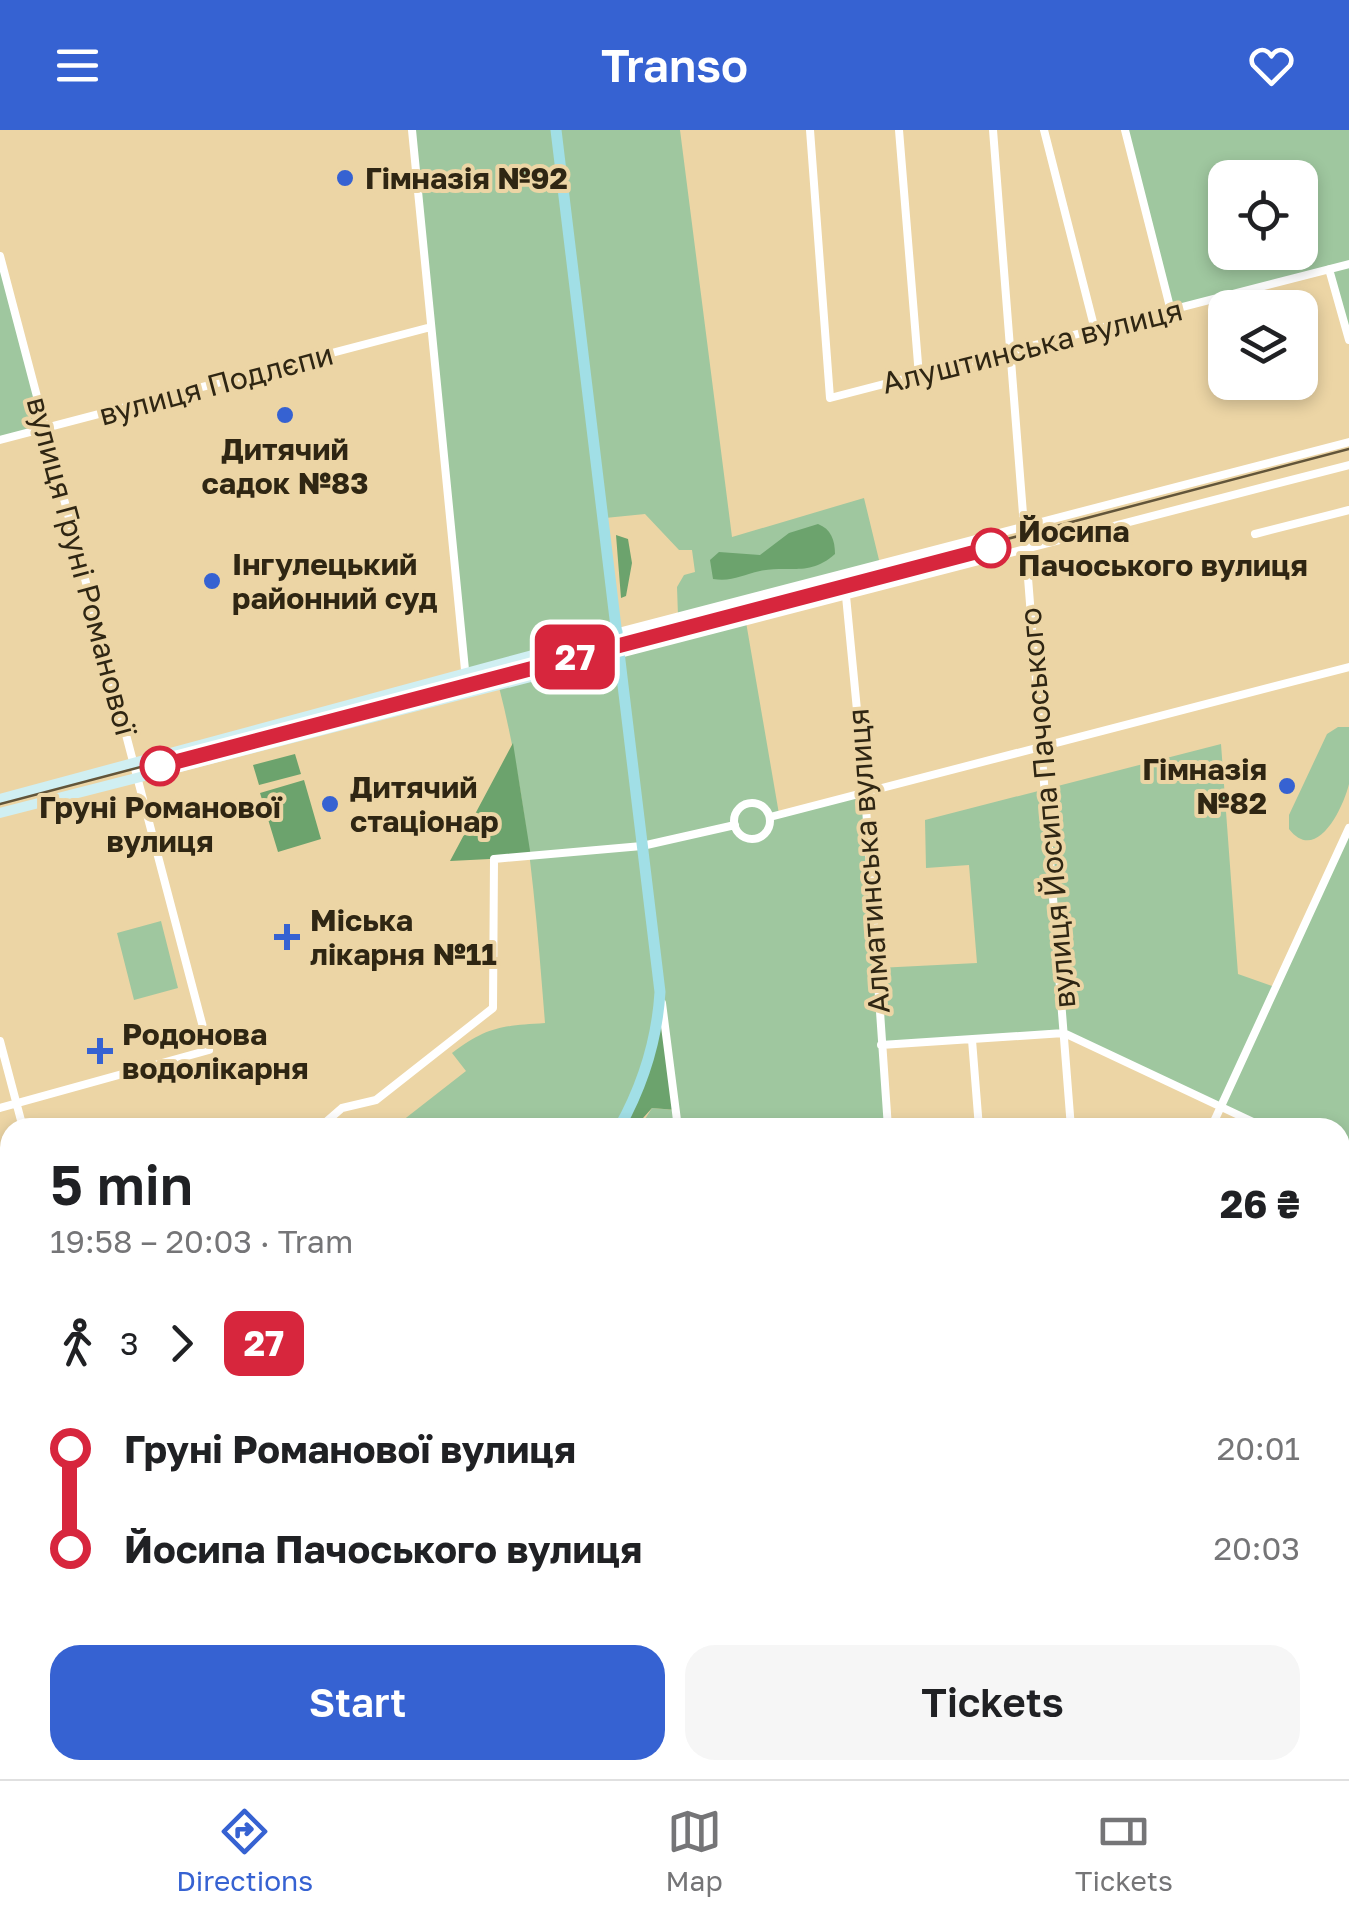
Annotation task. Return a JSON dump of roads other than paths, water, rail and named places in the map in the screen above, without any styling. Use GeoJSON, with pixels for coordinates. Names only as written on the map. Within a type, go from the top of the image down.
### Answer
{"type":"FeatureCollection","features":[{"type":"Feature","properties":{"kind":"main road"},"geometry":{"type":"LineString","coordinates":[[556,130],[660,992],[658,1024],[644,1076],[624,1118]]}},
{"type":"Feature","properties":{"kind":"main road"},"geometry":{"type":"LineString","coordinates":[[0,798],[466,676],[618,632]]}},
{"type":"Feature","properties":{"kind":"main road"},"geometry":{"type":"LineString","coordinates":[[0,812],[620,654]]}},
{"type":"Feature","properties":{"kind":"street"},"geometry":{"type":"LineString","coordinates":[[412,130],[467,690]]}},
{"type":"Feature","properties":{"kind":"street","name":"Алуштинська вулиця"},"geometry":{"type":"LineString","coordinates":[[810,130],[830,398],[1349,264]]}},
{"type":"Feature","properties":{"kind":"street"},"geometry":{"type":"LineString","coordinates":[[899,130],[918,376]]}},
{"type":"Feature","properties":{"kind":"street","name":"вулиця Йосипа Пачоського"},"geometry":{"type":"LineString","coordinates":[[992,130],[1071,1118]]}},
{"type":"Feature","properties":{"kind":"street"},"geometry":{"type":"LineString","coordinates":[[1044,130],[1095,330]]}},
{"type":"Feature","properties":{"kind":"street"},"geometry":{"type":"LineString","coordinates":[[1125,130],[1171,310]]}},
{"type":"Feature","properties":{"kind":"street","name":"вулиця Груні Романової"},"geometry":{"type":"LineString","coordinates":[[0,256],[209,1050],[16,1104]]}},
{"type":"Feature","properties":{"kind":"street"},"geometry":{"type":"LineString","coordinates":[[1330,269],[1349,340]]}},
{"type":"Feature","properties":{"kind":"street","name":"вулиця Подлєпи"},"geometry":{"type":"LineString","coordinates":[[0,440],[431,327]]}},
{"type":"Feature","properties":{"kind":"street"},"geometry":{"type":"LineString","coordinates":[[618,632],[1349,442]]}},
{"type":"Feature","properties":{"kind":"street"},"geometry":{"type":"LineString","coordinates":[[620,654],[1026,545],[1349,465]]}},
{"type":"Feature","properties":{"kind":"street"},"geometry":{"type":"LineString","coordinates":[[1256,534],[1349,510]]}},
{"type":"Feature","properties":{"kind":"street","name":"Алматинська вулиця"},"geometry":{"type":"LineString","coordinates":[[846,596],[865,793],[887,1118]]}},
{"type":"Feature","properties":{"kind":"street"},"geometry":{"type":"LineString","coordinates":[[770,817],[1349,668]]}},
{"type":"Feature","properties":{"kind":"street"},"geometry":{"type":"LineString","coordinates":[[748,803],[763,806],[770,817],[766,833],[756,838],[742,835],[735,825],[736,813],[748,803]]}},
{"type":"Feature","properties":{"kind":"street"},"geometry":{"type":"LineString","coordinates":[[330,1118],[338,1110],[376,1100],[493,1008],[494,859],[642,846],[735,825]]}},
{"type":"Feature","properties":{"kind":"street"},"geometry":{"type":"LineString","coordinates":[[1215,1118],[1349,828]]}},
{"type":"Feature","properties":{"kind":"street"},"geometry":{"type":"LineString","coordinates":[[660,992],[677,1118]]}},
{"type":"Feature","properties":{"kind":"street"},"geometry":{"type":"LineString","coordinates":[[882,1045],[1064,1033],[1245,1118]]}},
{"type":"Feature","properties":{"kind":"street"},"geometry":{"type":"LineString","coordinates":[[972,1040],[978,1118]]}},
{"type":"Feature","properties":{"kind":"street"},"geometry":{"type":"LineString","coordinates":[[0,1041],[20,1118]]}},
{"type":"Feature","properties":{"kind":"street"},"geometry":{"type":"LineString","coordinates":[[0,1108],[16,1104]]}},
{"type":"Feature","properties":{"kind":"tram line"},"geometry":{"type":"LineString","coordinates":[[0,804],[1349,449]]}},
{"type":"Feature","properties":{"kind":"tram line","name":"27"},"geometry":{"type":"LineString","coordinates":[[160,766],[991,548]]}},
{"type":"Feature","properties":{"kind":"place","name":"Гімназія №92"},"geometry":{"type":"Point","coordinates":[345,178]}},
{"type":"Feature","properties":{"kind":"place","name":"Дитячий садок №83"},"geometry":{"type":"Point","coordinates":[285,415]}},
{"type":"Feature","properties":{"kind":"place","name":"Йосипа Пачоського вулиця"},"geometry":{"type":"Point","coordinates":[991,548]}},
{"type":"Feature","properties":{"kind":"place","name":"Інгулецький районний суд"},"geometry":{"type":"Point","coordinates":[212,581]}},
{"type":"Feature","properties":{"kind":"place","name":"Груні Романової вулиця"},"geometry":{"type":"Point","coordinates":[160,766]}},
{"type":"Feature","properties":{"kind":"place","name":"Гімназія №82"},"geometry":{"type":"Point","coordinates":[1287,786]}},
{"type":"Feature","properties":{"kind":"place","name":"Дитячий стаціонар"},"geometry":{"type":"Point","coordinates":[330,804]}},
{"type":"Feature","properties":{"kind":"place","name":"Міська лікарня №11"},"geometry":{"type":"Point","coordinates":[287,937]}},
{"type":"Feature","properties":{"kind":"place","name":"Родонова водолікарня"},"geometry":{"type":"Point","coordinates":[100,1051]}}]}
